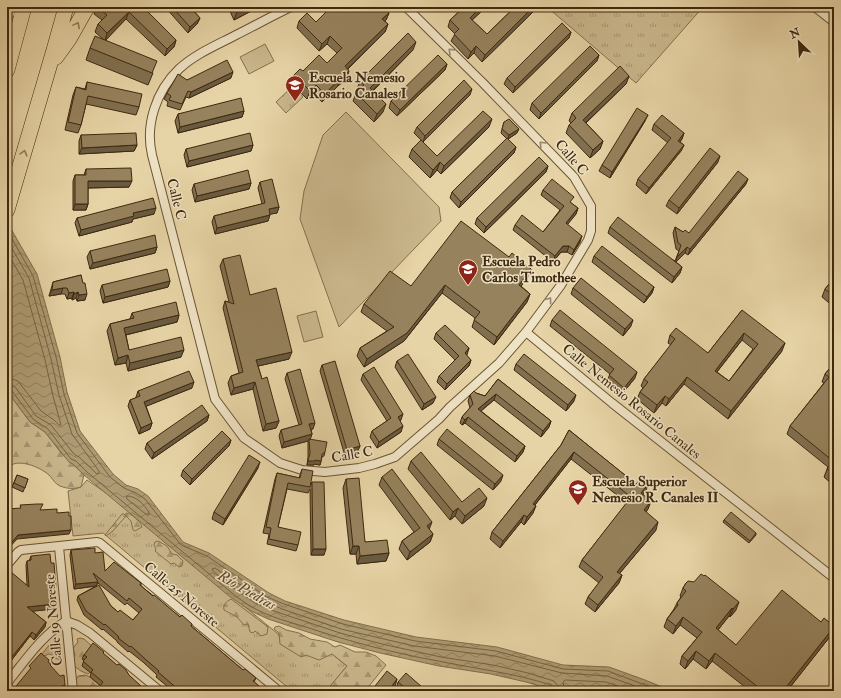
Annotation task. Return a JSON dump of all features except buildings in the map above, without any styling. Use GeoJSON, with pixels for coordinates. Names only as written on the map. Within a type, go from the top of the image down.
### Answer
{"type":"FeatureCollection","features":[{"type":"Feature","properties":{"kind":"highway"},"geometry":{"type":"LineString","coordinates":[[7,12],[8,7]]}},
{"type":"Feature","properties":{"kind":"highway"},"geometry":{"type":"LineString","coordinates":[[7,70],[24,7]]}},
{"type":"Feature","properties":{"kind":"highway"},"geometry":{"type":"LineString","coordinates":[[8,207],[66,7]]}},
{"type":"Feature","properties":{"kind":"highway"},"geometry":{"type":"LineString","coordinates":[[50,65],[69,39],[87,7]]}},
{"type":"Feature","properties":{"kind":"street","name":"Calle C"},"geometry":{"type":"LineString","coordinates":[[288,8],[203,52],[178,70],[157,101],[150,127],[152,152],[182,275],[215,399],[244,438],[280,463],[302,470],[325,472],[359,468],[395,457],[439,419],[450,407],[499,363],[526,332],[561,285],[588,240],[591,231],[591,206],[574,176],[406,7]]}},
{"type":"Feature","properties":{"kind":"street"},"geometry":{"type":"LineString","coordinates":[[815,7],[834,22]]}},
{"type":"Feature","properties":{"kind":"street","name":"Calle Nemesio Rosario Canales"},"geometry":{"type":"LineString","coordinates":[[526,332],[612,403],[834,578]]}},
{"type":"Feature","properties":{"kind":"street","name":"Calle 25 Noreste"},"geometry":{"type":"LineString","coordinates":[[7,565],[21,550],[97,542],[100,543],[279,691]]}},
{"type":"Feature","properties":{"kind":"street","name":"Calle 19 Noreste"},"geometry":{"type":"LineString","coordinates":[[59,547],[73,691]]}},
{"type":"Feature","properties":{"kind":"street"},"geometry":{"type":"LineString","coordinates":[[7,683],[49,633],[66,621],[77,625],[90,633],[160,691]]}},
{"type":"Feature","properties":{"kind":"green space"},"geometry":{"type":"Polygon","coordinates":[[[547,7],[703,7],[636,83],[547,7]]]}},
{"type":"Feature","properties":{"kind":"green space"},"geometry":{"type":"Polygon","coordinates":[[[265,44],[274,61],[249,74],[240,57],[265,44]]]}},
{"type":"Feature","properties":{"kind":"green space"},"geometry":{"type":"Polygon","coordinates":[[[293,86],[303,97],[286,113],[276,102],[293,86]]]}},
{"type":"Feature","properties":{"kind":"green space"},"geometry":{"type":"Polygon","coordinates":[[[346,112],[439,207],[441,221],[339,327],[300,219],[304,191],[323,135],[346,112]]]}},
{"type":"Feature","properties":{"kind":"green space"},"geometry":{"type":"Polygon","coordinates":[[[316,311],[323,337],[304,342],[297,316],[316,311]]]}},
{"type":"Feature","properties":{"kind":"green space"},"geometry":{"type":"Polygon","coordinates":[[[7,391],[30,422],[45,432],[61,453],[84,475],[81,487],[66,488],[60,486],[45,472],[28,464],[17,463],[7,468],[7,391]]]}},
{"type":"Feature","properties":{"kind":"green space"},"geometry":{"type":"Polygon","coordinates":[[[87,480],[109,495],[289,643],[332,654],[347,666],[326,691],[292,691],[103,533],[73,536],[68,491],[81,487],[87,480]]]}},
{"type":"Feature","properties":{"kind":"green space"},"geometry":{"type":"Polygon","coordinates":[[[126,513],[136,518],[142,527],[135,531],[133,530],[131,521],[126,516],[126,513]]]}},
{"type":"Feature","properties":{"kind":"green space"},"geometry":{"type":"Polygon","coordinates":[[[122,514],[126,516],[113,531],[106,536],[105,535],[122,514]]]}},
{"type":"Feature","properties":{"kind":"green space"},"geometry":{"type":"Polygon","coordinates":[[[158,541],[167,546],[172,554],[177,555],[183,561],[182,566],[179,567],[174,563],[171,564],[155,551],[156,549],[154,545],[155,542],[158,541]]]}},
{"type":"Feature","properties":{"kind":"green space"},"geometry":{"type":"Polygon","coordinates":[[[231,599],[268,627],[267,634],[261,636],[255,631],[253,633],[250,632],[248,624],[244,625],[237,617],[224,610],[225,603],[231,599]]]}},
{"type":"Feature","properties":{"kind":"green space"},"geometry":{"type":"Polygon","coordinates":[[[279,626],[286,630],[299,633],[310,639],[327,642],[335,647],[340,645],[355,652],[366,652],[376,656],[386,665],[365,691],[326,691],[347,666],[332,654],[319,660],[306,655],[301,657],[280,644],[279,633],[274,629],[275,627],[279,626]]]}},
{"type":"Feature","properties":{"kind":"green space"},"geometry":{"type":"Polygon","coordinates":[[[77,639],[84,639],[92,646],[85,661],[92,671],[88,674],[74,666],[73,659],[75,655],[73,648],[78,642],[77,639]]]}},
{"type":"Feature","properties":{"kind":"green space"},"geometry":{"type":"Polygon","coordinates":[[[56,642],[59,646],[61,660],[55,658],[52,659],[52,655],[49,654],[44,656],[41,655],[50,644],[56,642]]]}},
{"type":"Feature","properties":{"kind":"green space"},"geometry":{"type":"Polygon","coordinates":[[[85,675],[101,686],[98,691],[80,691],[75,682],[78,676],[85,675]]]}},
{"type":"Feature","properties":{"kind":"water","name":"Río Piedras"},"geometry":{"type":"Polygon","coordinates":[[[7,222],[37,274],[60,357],[67,392],[80,431],[113,474],[126,485],[138,489],[148,496],[183,542],[209,553],[269,593],[285,601],[344,620],[416,637],[497,647],[563,665],[609,667],[672,691],[556,691],[491,674],[439,666],[338,642],[268,619],[251,611],[229,596],[69,462],[45,432],[30,422],[7,391],[7,222]]]}},
{"type":"Feature","properties":{"kind":"place","name":"Escuela Nemesio Rosario Canales I"},"geometry":{"type":"Point","coordinates":[295,102]}},
{"type":"Feature","properties":{"kind":"place","name":"Escuela Pedro Carlos Timothee"},"geometry":{"type":"Point","coordinates":[468,286]}},
{"type":"Feature","properties":{"kind":"place","name":"Escuela Superior Nemesio R. Canales II"},"geometry":{"type":"Point","coordinates":[578,506]}}]}
